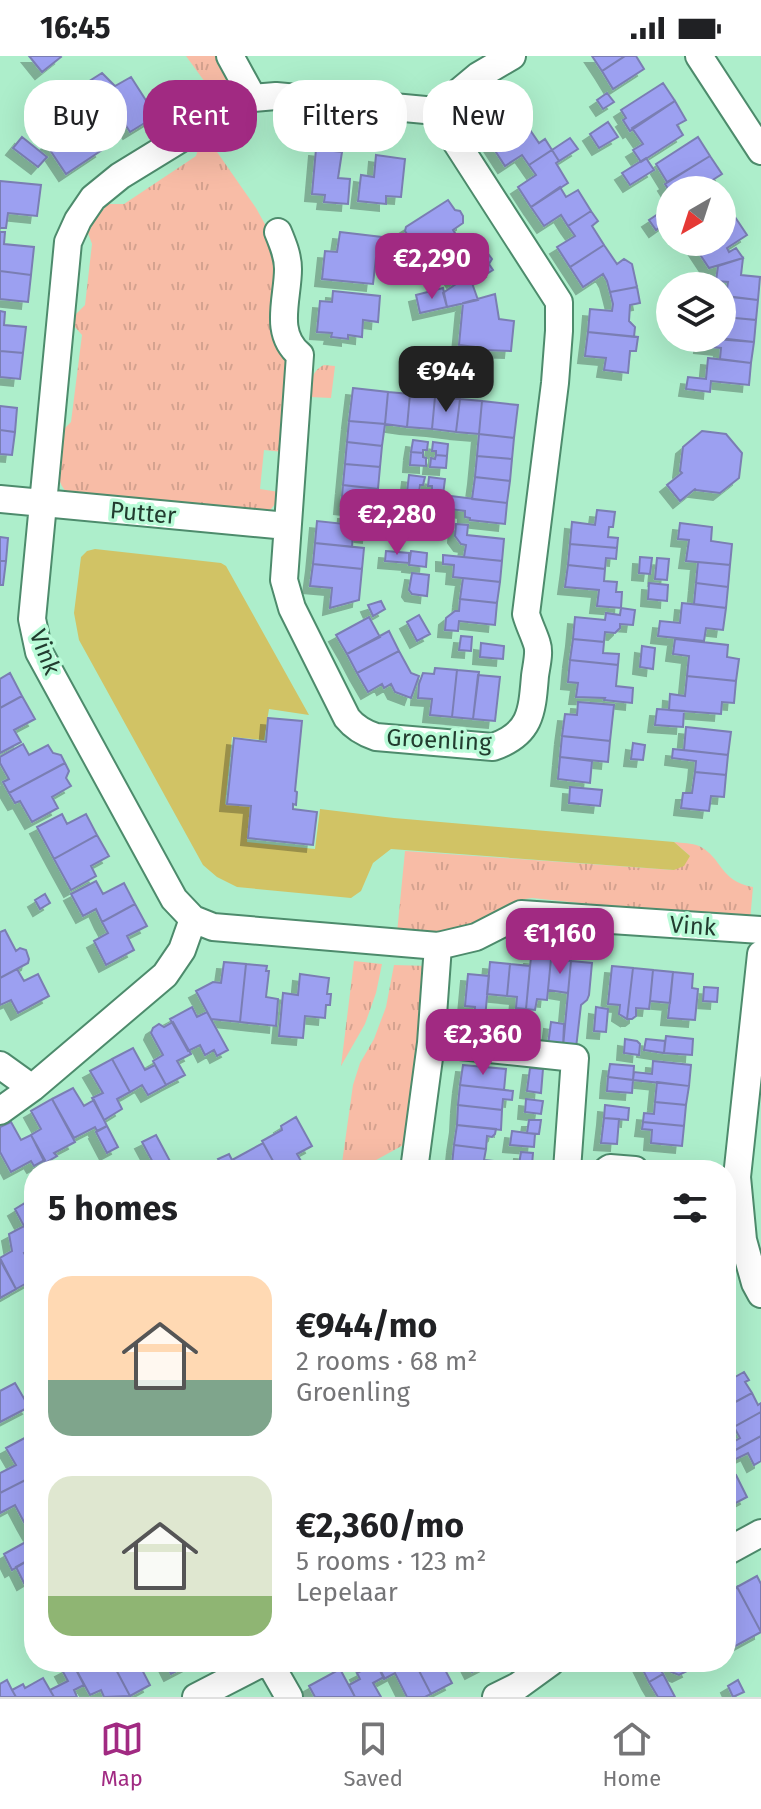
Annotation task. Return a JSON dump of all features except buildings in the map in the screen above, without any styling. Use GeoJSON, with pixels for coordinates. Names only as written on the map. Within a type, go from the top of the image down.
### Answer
{"type":"FeatureCollection","features":[{"type":"Feature","properties":{"kind":"street"},"geometry":{"type":"LineString","coordinates":[[230,56],[243,80]]}},
{"type":"Feature","properties":{"kind":"street"},"geometry":{"type":"LineString","coordinates":[[473,80],[512,56]]}},
{"type":"Feature","properties":{"kind":"street"},"geometry":{"type":"LineString","coordinates":[[699,56],[756,133]]}},
{"type":"Feature","properties":{"kind":"street","name":"Vink"},"geometry":{"type":"LineString","coordinates":[[257,98],[276,96],[423,110]]}},
{"type":"Feature","properties":{"kind":"street","name":"Vink"},"geometry":{"type":"LineString","coordinates":[[159,152],[120,176],[93,198],[68,242],[32,619],[39,652],[174,899],[193,919],[213,927],[438,946],[476,937],[521,914],[761,930]]}},
{"type":"Feature","properties":{"kind":"street","name":"Groenling"},"geometry":{"type":"LineString","coordinates":[[278,232],[288,268],[284,326],[292,348],[300,355],[284,580],[292,608],[347,718],[367,734],[493,747],[505,743],[523,729],[533,708],[538,646],[526,614],[555,383],[559,302],[462,152]]}},
{"type":"Feature","properties":{"kind":"street","name":"Putter"},"geometry":{"type":"LineString","coordinates":[[0,499],[287,526]]}},
{"type":"Feature","properties":{"kind":"street"},"geometry":{"type":"LineString","coordinates":[[0,1111],[32,1088],[165,975],[182,950],[193,919]]}},
{"type":"Feature","properties":{"kind":"street"},"geometry":{"type":"LineString","coordinates":[[415,1160],[431,1043],[438,946]]}},
{"type":"Feature","properties":{"kind":"street"},"geometry":{"type":"LineString","coordinates":[[734,1160],[761,954]]}},
{"type":"Feature","properties":{"kind":"street"},"geometry":{"type":"LineString","coordinates":[[431,1043],[575,1058],[568,1160]]}},
{"type":"Feature","properties":{"kind":"street"},"geometry":{"type":"LineString","coordinates":[[0,1065],[32,1088]]}},
{"type":"Feature","properties":{"kind":"street"},"geometry":{"type":"LineString","coordinates":[[736,1199],[743,1240],[761,1294]]}},
{"type":"Feature","properties":{"kind":"street"},"geometry":{"type":"LineString","coordinates":[[736,1547],[761,1533]]}},
{"type":"Feature","properties":{"kind":"street"},"geometry":{"type":"LineString","coordinates":[[196,1697],[246,1672]]}},
{"type":"Feature","properties":{"kind":"street"},"geometry":{"type":"LineString","coordinates":[[273,1672],[289,1697]]}},
{"type":"Feature","properties":{"kind":"street"},"geometry":{"type":"LineString","coordinates":[[513,1693],[539,1672]]}},
{"type":"Feature","properties":{"kind":"green space"},"geometry":{"type":"Polygon","coordinates":[[[186,56],[216,56],[232,80],[203,80],[186,56]]]}},
{"type":"Feature","properties":{"kind":"green space"},"geometry":{"type":"Polygon","coordinates":[[[197,152],[217,152],[256,208],[276,244],[288,353],[283,452],[264,450],[260,489],[279,492],[272,508],[263,515],[68,493],[58,473],[62,431],[71,422],[82,335],[74,326],[76,314],[85,305],[92,244],[88,233],[108,204],[124,204],[196,156],[197,152]]]}},
{"type":"Feature","properties":{"kind":"green space"},"geometry":{"type":"Polygon","coordinates":[[[324,365],[335,366],[331,398],[310,397],[314,375],[324,365]]]}},
{"type":"Feature","properties":{"kind":"green space"},"geometry":{"type":"Polygon","coordinates":[[[674,842],[699,846],[713,857],[727,875],[753,887],[750,921],[532,898],[518,900],[452,933],[397,933],[405,851],[674,870],[690,856],[674,842]]]}},
{"type":"Feature","properties":{"kind":"green space"},"geometry":{"type":"Polygon","coordinates":[[[354,961],[382,964],[365,1024],[341,1066],[354,961]]]}},
{"type":"Feature","properties":{"kind":"green space"},"geometry":{"type":"Polygon","coordinates":[[[394,965],[429,966],[407,1143],[376,1160],[342,1160],[353,1085],[386,1007],[394,965]]]}},
{"type":"Feature","properties":{"kind":"shaded area"},"geometry":{"type":"Polygon","coordinates":[[[95,549],[226,566],[309,715],[269,709],[264,740],[232,737],[225,804],[250,807],[247,842],[315,849],[320,809],[674,842],[690,856],[684,866],[674,870],[391,849],[373,863],[361,891],[351,898],[237,887],[217,877],[203,865],[79,640],[74,613],[81,557],[95,549]]]}}]}
